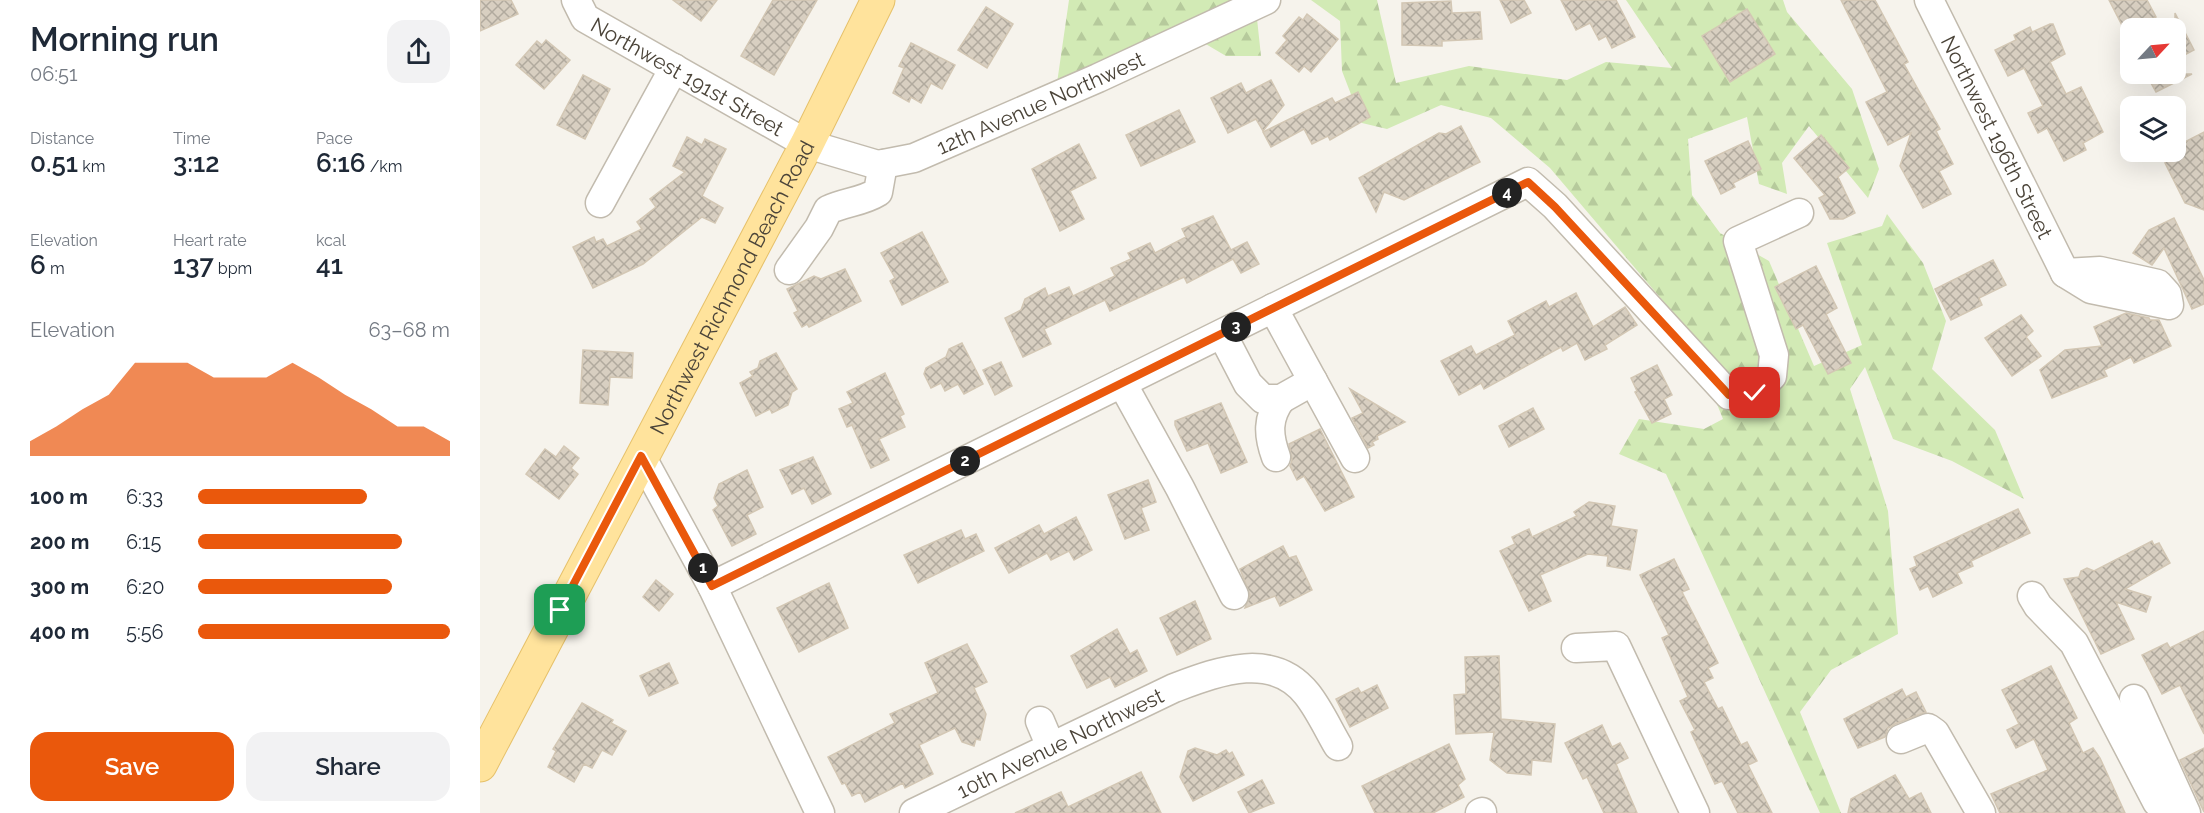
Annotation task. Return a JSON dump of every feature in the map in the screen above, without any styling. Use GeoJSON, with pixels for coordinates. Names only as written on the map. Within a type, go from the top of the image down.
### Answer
{"type":"FeatureCollection","features":[{"type":"Feature","properties":{"kind":"main road","name":"Northwest Richmond Beach Road"},"geometry":{"type":"LineString","coordinates":[[480,765],[807,144],[878,0]]}},
{"type":"Feature","properties":{"kind":"street","name":"Northwest 191st Street"},"geometry":{"type":"LineString","coordinates":[[576,0],[585,18],[807,144]]}},
{"type":"Feature","properties":{"kind":"street","name":"12th Avenue Northwest"},"geometry":{"type":"LineString","coordinates":[[807,144],[878,165],[925,154],[1098,78],[1266,0]]}},
{"type":"Feature","properties":{"kind":"street","name":"Northwest 196th Street"},"geometry":{"type":"LineString","coordinates":[[1929,0],[2065,273]]}},
{"type":"Feature","properties":{"kind":"street"},"geometry":{"type":"LineString","coordinates":[[600,203],[674,68]]}},
{"type":"Feature","properties":{"kind":"street"},"geometry":{"type":"LineString","coordinates":[[789,270],[819,228],[828,210],[844,203],[866,199],[879,205],[883,164]]}},
{"type":"Feature","properties":{"kind":"street"},"geometry":{"type":"LineString","coordinates":[[712,586],[1528,182],[1555,207],[1729,395],[1755,393],[1772,376],[1774,355],[1738,241],[1799,213]]}},
{"type":"Feature","properties":{"kind":"street"},"geometry":{"type":"LineString","coordinates":[[1273,308],[1355,458]]}},
{"type":"Feature","properties":{"kind":"street"},"geometry":{"type":"LineString","coordinates":[[1222,334],[1248,384],[1263,399],[1281,399],[1313,381]]}},
{"type":"Feature","properties":{"kind":"street"},"geometry":{"type":"LineString","coordinates":[[1122,383],[1180,488],[1234,595]]}},
{"type":"Feature","properties":{"kind":"street"},"geometry":{"type":"LineString","coordinates":[[1276,457],[1270,439],[1270,421],[1281,399]]}},
{"type":"Feature","properties":{"kind":"street"},"geometry":{"type":"LineString","coordinates":[[641,456],[712,586],[820,813]]}},
{"type":"Feature","properties":{"kind":"street"},"geometry":{"type":"LineString","coordinates":[[2032,596],[2038,606],[2074,643],[2157,802],[2168,813]]}},
{"type":"Feature","properties":{"kind":"street"},"geometry":{"type":"LineString","coordinates":[[1576,648],[1616,646],[1695,813]]}},
{"type":"Feature","properties":{"kind":"street","name":"10th Avenue Northwest"},"geometry":{"type":"LineString","coordinates":[[914,813],[1174,688],[1217,672],[1251,667],[1272,670],[1292,678],[1307,694],[1338,746]]}},
{"type":"Feature","properties":{"kind":"street"},"geometry":{"type":"LineString","coordinates":[[2134,699],[2186,813]]}},
{"type":"Feature","properties":{"kind":"street"},"geometry":{"type":"LineString","coordinates":[[1040,721],[1051,747]]}},
{"type":"Feature","properties":{"kind":"street"},"geometry":{"type":"LineString","coordinates":[[1901,739],[1928,728],[1935,733],[1981,813]]}},
{"type":"Feature","properties":{"kind":"green space"},"geometry":{"type":"Polygon","coordinates":[[[1069,0],[1255,0],[1261,56],[1226,56],[1182,30],[1057,83],[1069,0]]]}},
{"type":"Feature","properties":{"kind":"green space"},"geometry":{"type":"Polygon","coordinates":[[[1311,0],[1377,0],[1396,83],[1469,66],[1567,80],[1606,62],[1672,68],[1626,0],[1783,0],[1787,12],[1852,89],[1879,169],[1868,198],[1809,126],[1782,163],[1787,194],[1759,184],[1747,117],[1688,139],[1692,195],[1720,233],[1769,261],[1814,366],[1862,345],[1827,243],[1882,226],[1887,214],[1923,263],[1946,321],[1932,369],[1995,430],[2024,499],[1952,461],[1893,439],[1865,367],[1850,389],[1888,511],[1898,634],[1831,670],[1800,712],[1841,813],[1820,813],[1666,474],[1619,454],[1639,419],[1704,429],[1723,419],[1686,328],[1550,168],[1491,118],[1441,105],[1387,129],[1362,123],[1342,71],[1340,21],[1311,0]]]}},
{"type":"Feature","properties":{"kind":"building"},"geometry":{"type":"Polygon","coordinates":[[[480,0],[511,0],[518,14],[480,31],[480,0]]]}},
{"type":"Feature","properties":{"kind":"building"},"geometry":{"type":"Polygon","coordinates":[[[673,0],[717,0],[701,21],[673,0]]]}},
{"type":"Feature","properties":{"kind":"building"},"geometry":{"type":"Polygon","coordinates":[[[773,0],[817,0],[774,75],[741,56],[773,0]]]}},
{"type":"Feature","properties":{"kind":"building"},"geometry":{"type":"Polygon","coordinates":[[[1500,0],[1524,0],[1531,13],[1511,23],[1500,0]]]}},
{"type":"Feature","properties":{"kind":"building"},"geometry":{"type":"Polygon","coordinates":[[[1561,0],[1616,0],[1635,37],[1612,48],[1606,36],[1599,40],[1590,23],[1576,30],[1561,0]]]}},
{"type":"Feature","properties":{"kind":"building"},"geometry":{"type":"Polygon","coordinates":[[[1841,0],[1875,0],[1908,62],[1904,64],[1940,129],[1936,131],[1953,164],[1939,171],[1951,194],[1923,208],[1900,166],[1911,133],[1888,145],[1866,102],[1887,92],[1841,0]]]}},
{"type":"Feature","properties":{"kind":"building"},"geometry":{"type":"Polygon","coordinates":[[[2109,0],[2147,0],[2156,17],[2120,18],[2120,21],[2109,0]]]}},
{"type":"Feature","properties":{"kind":"building"},"geometry":{"type":"Polygon","coordinates":[[[1451,1],[1452,13],[1480,12],[1482,39],[1442,41],[1442,46],[1402,45],[1402,3],[1451,1]]]}},
{"type":"Feature","properties":{"kind":"building"},"geometry":{"type":"Polygon","coordinates":[[[986,7],[1013,24],[987,68],[958,50],[986,7]]]}},
{"type":"Feature","properties":{"kind":"building"},"geometry":{"type":"Polygon","coordinates":[[[1747,9],[1775,54],[1730,82],[1702,36],[1747,9]]]}},
{"type":"Feature","properties":{"kind":"building"},"geometry":{"type":"Polygon","coordinates":[[[1307,14],[1338,39],[1311,72],[1304,66],[1299,72],[1276,53],[1287,40],[1283,36],[1299,17],[1303,20],[1307,14]]]}},
{"type":"Feature","properties":{"kind":"building"},"geometry":{"type":"Polygon","coordinates":[[[2053,24],[2065,54],[2050,62],[2066,94],[2081,87],[2103,132],[2083,143],[2086,150],[2064,161],[2047,128],[2038,133],[2028,113],[2043,106],[2024,68],[2008,76],[1995,50],[2016,40],[2014,35],[2030,27],[2032,32],[2053,24]]]}},
{"type":"Feature","properties":{"kind":"building"},"geometry":{"type":"Polygon","coordinates":[[[2186,34],[2194,50],[2186,54],[2186,34]]]}},
{"type":"Feature","properties":{"kind":"building"},"geometry":{"type":"Polygon","coordinates":[[[546,40],[570,60],[544,89],[516,65],[537,41],[542,45],[546,40]]]}},
{"type":"Feature","properties":{"kind":"building"},"geometry":{"type":"Polygon","coordinates":[[[911,43],[955,65],[942,89],[931,83],[921,103],[911,97],[909,102],[893,93],[904,68],[899,66],[911,43]]]}},
{"type":"Feature","properties":{"kind":"building"},"geometry":{"type":"Polygon","coordinates":[[[583,75],[610,89],[585,139],[557,125],[583,75]]]}},
{"type":"Feature","properties":{"kind":"building"},"geometry":{"type":"Polygon","coordinates":[[[1271,80],[1284,105],[1263,131],[1256,119],[1228,133],[1211,98],[1241,83],[1246,93],[1271,80]]]}},
{"type":"Feature","properties":{"kind":"building"},"geometry":{"type":"Polygon","coordinates":[[[2152,84],[2172,84],[2156,92],[2152,84]]]}},
{"type":"Feature","properties":{"kind":"building"},"geometry":{"type":"Polygon","coordinates":[[[1358,92],[1370,117],[1330,140],[1328,136],[1312,144],[1304,129],[1271,147],[1263,132],[1332,98],[1335,103],[1358,92]]]}},
{"type":"Feature","properties":{"kind":"building"},"geometry":{"type":"Polygon","coordinates":[[[1179,110],[1195,142],[1141,166],[1126,135],[1179,110]]]}},
{"type":"Feature","properties":{"kind":"building"},"geometry":{"type":"Polygon","coordinates":[[[1461,126],[1480,162],[1404,200],[1384,192],[1376,212],[1359,178],[1439,133],[1446,134],[1461,126]]]}},
{"type":"Feature","properties":{"kind":"building"},"geometry":{"type":"Polygon","coordinates":[[[2204,132],[2204,210],[2185,203],[2165,163],[2186,162],[2186,141],[2204,132]]]}},
{"type":"Feature","properties":{"kind":"building"},"geometry":{"type":"Polygon","coordinates":[[[1821,135],[1849,168],[1838,177],[1855,213],[1843,219],[1830,219],[1819,198],[1825,195],[1794,158],[1821,135]]]}},
{"type":"Feature","properties":{"kind":"building"},"geometry":{"type":"Polygon","coordinates":[[[687,137],[702,145],[705,139],[726,149],[702,196],[723,208],[715,223],[702,217],[643,264],[593,288],[573,247],[594,237],[596,242],[603,239],[607,246],[642,229],[637,222],[656,207],[650,199],[685,172],[673,166],[687,137]]]}},
{"type":"Feature","properties":{"kind":"building"},"geometry":{"type":"Polygon","coordinates":[[[1748,141],[1761,169],[1733,183],[1735,187],[1721,194],[1705,161],[1748,141]]]}},
{"type":"Feature","properties":{"kind":"building"},"geometry":{"type":"Polygon","coordinates":[[[1079,144],[1096,178],[1070,191],[1084,219],[1060,231],[1032,169],[1079,144]]]}},
{"type":"Feature","properties":{"kind":"building"},"geometry":{"type":"Polygon","coordinates":[[[1213,216],[1231,250],[1247,242],[1259,264],[1241,273],[1233,259],[1187,283],[1184,277],[1110,311],[1105,300],[1044,329],[1051,344],[1023,357],[1005,318],[1021,310],[1025,299],[1045,288],[1048,296],[1069,287],[1073,296],[1115,276],[1111,268],[1131,259],[1128,253],[1150,243],[1155,253],[1186,237],[1182,229],[1213,216]]]}},
{"type":"Feature","properties":{"kind":"building"},"geometry":{"type":"Polygon","coordinates":[[[2174,218],[2204,280],[2204,304],[2192,309],[2164,248],[2152,265],[2133,253],[2149,230],[2174,218]]]}},
{"type":"Feature","properties":{"kind":"building"},"geometry":{"type":"Polygon","coordinates":[[[922,232],[948,282],[902,305],[890,281],[895,278],[881,253],[922,232]]]}},
{"type":"Feature","properties":{"kind":"building"},"geometry":{"type":"Polygon","coordinates":[[[1993,260],[2006,285],[1979,298],[1982,305],[1951,320],[1935,289],[1993,260]]]}},
{"type":"Feature","properties":{"kind":"building"},"geometry":{"type":"Polygon","coordinates":[[[1816,266],[1837,308],[1826,314],[1851,363],[1828,374],[1803,325],[1796,329],[1775,287],[1816,266]]]}},
{"type":"Feature","properties":{"kind":"building"},"geometry":{"type":"Polygon","coordinates":[[[845,269],[861,301],[809,327],[807,324],[802,327],[794,313],[798,311],[787,289],[814,276],[821,279],[845,269]]]}},
{"type":"Feature","properties":{"kind":"building"},"geometry":{"type":"Polygon","coordinates":[[[1576,293],[1593,327],[1625,307],[1637,325],[1605,345],[1607,349],[1585,360],[1577,343],[1563,351],[1561,347],[1484,389],[1481,383],[1459,395],[1441,361],[1471,346],[1476,355],[1515,335],[1508,321],[1546,301],[1549,307],[1576,293]]]}},
{"type":"Feature","properties":{"kind":"building"},"geometry":{"type":"Polygon","coordinates":[[[2126,313],[2150,320],[2159,320],[2171,346],[2134,363],[2131,357],[2104,370],[2107,376],[2052,398],[2040,370],[2065,350],[2102,346],[2094,327],[2126,313]]]}},
{"type":"Feature","properties":{"kind":"building"},"geometry":{"type":"Polygon","coordinates":[[[2021,315],[2033,331],[2026,337],[2041,356],[2012,376],[1985,338],[2021,315]]]}},
{"type":"Feature","properties":{"kind":"building"},"geometry":{"type":"Polygon","coordinates":[[[962,343],[983,384],[964,394],[958,384],[945,391],[941,383],[931,388],[924,374],[926,368],[946,357],[949,349],[962,343]]]}},
{"type":"Feature","properties":{"kind":"building"},"geometry":{"type":"Polygon","coordinates":[[[583,350],[633,353],[632,378],[610,377],[608,405],[580,403],[583,350]]]}},
{"type":"Feature","properties":{"kind":"building"},"geometry":{"type":"Polygon","coordinates":[[[776,353],[797,389],[792,392],[788,405],[772,413],[770,409],[756,416],[740,383],[753,376],[750,372],[758,368],[760,361],[776,353]]]}},
{"type":"Feature","properties":{"kind":"building"},"geometry":{"type":"Polygon","coordinates":[[[1001,362],[1012,386],[995,395],[983,370],[1001,362]]]}},
{"type":"Feature","properties":{"kind":"building"},"geometry":{"type":"Polygon","coordinates":[[[1657,365],[1672,395],[1664,399],[1671,414],[1652,423],[1635,392],[1637,391],[1631,378],[1657,365]]]}},
{"type":"Feature","properties":{"kind":"building"},"geometry":{"type":"Polygon","coordinates":[[[885,373],[904,414],[900,416],[905,427],[879,439],[889,460],[871,468],[852,425],[847,427],[839,409],[853,403],[847,392],[885,373]]]}},
{"type":"Feature","properties":{"kind":"building"},"geometry":{"type":"Polygon","coordinates":[[[1350,389],[1405,422],[1377,436],[1378,439],[1372,442],[1374,445],[1368,448],[1352,418],[1363,413],[1350,389]]]}},
{"type":"Feature","properties":{"kind":"building"},"geometry":{"type":"Polygon","coordinates":[[[1221,403],[1247,462],[1221,473],[1208,443],[1187,451],[1175,421],[1221,403]]]}},
{"type":"Feature","properties":{"kind":"building"},"geometry":{"type":"Polygon","coordinates":[[[1533,408],[1544,429],[1509,447],[1499,426],[1533,408]]]}},
{"type":"Feature","properties":{"kind":"building"},"geometry":{"type":"Polygon","coordinates":[[[1320,429],[1354,497],[1325,511],[1304,476],[1297,480],[1290,466],[1292,460],[1289,444],[1320,429]]]}},
{"type":"Feature","properties":{"kind":"building"},"geometry":{"type":"Polygon","coordinates":[[[564,446],[579,458],[571,468],[578,474],[559,499],[526,474],[545,449],[556,457],[564,446]]]}},
{"type":"Feature","properties":{"kind":"building"},"geometry":{"type":"Polygon","coordinates":[[[813,457],[831,494],[812,504],[804,488],[792,494],[780,470],[813,457]]]}},
{"type":"Feature","properties":{"kind":"building"},"geometry":{"type":"Polygon","coordinates":[[[747,470],[763,507],[747,515],[756,534],[732,546],[713,510],[718,506],[714,498],[719,484],[747,470]]]}},
{"type":"Feature","properties":{"kind":"building"},"geometry":{"type":"Polygon","coordinates":[[[1148,480],[1156,502],[1141,508],[1149,530],[1125,539],[1108,495],[1148,480]]]}},
{"type":"Feature","properties":{"kind":"building"},"geometry":{"type":"Polygon","coordinates":[[[1589,502],[1615,506],[1611,526],[1637,530],[1630,570],[1607,566],[1608,556],[1588,554],[1540,575],[1551,601],[1529,611],[1500,551],[1515,544],[1512,537],[1529,529],[1532,537],[1577,516],[1574,512],[1589,502]]]}},
{"type":"Feature","properties":{"kind":"building"},"geometry":{"type":"Polygon","coordinates":[[[2018,509],[2030,533],[1971,561],[1973,566],[1957,573],[1962,583],[1933,597],[1928,586],[1920,590],[1910,569],[1917,566],[1914,557],[2018,509]]]}},
{"type":"Feature","properties":{"kind":"building"},"geometry":{"type":"Polygon","coordinates":[[[1076,517],[1092,550],[1074,560],[1069,551],[1051,560],[1047,553],[1009,573],[995,548],[1039,525],[1044,534],[1076,517]]]}},
{"type":"Feature","properties":{"kind":"building"},"geometry":{"type":"Polygon","coordinates":[[[961,530],[965,539],[976,534],[984,551],[918,583],[904,555],[961,530]]]}},
{"type":"Feature","properties":{"kind":"building"},"geometry":{"type":"Polygon","coordinates":[[[2152,541],[2154,545],[2159,543],[2170,563],[2125,589],[2151,597],[2146,612],[2116,602],[2134,639],[2101,654],[2064,579],[2079,577],[2081,571],[2087,568],[2094,571],[2152,541]]]}},
{"type":"Feature","properties":{"kind":"building"},"geometry":{"type":"Polygon","coordinates":[[[1283,546],[1289,558],[1296,556],[1312,590],[1280,606],[1275,596],[1245,608],[1250,595],[1240,569],[1283,546]]]}},
{"type":"Feature","properties":{"kind":"building"},"geometry":{"type":"Polygon","coordinates":[[[1674,559],[1689,589],[1682,592],[1718,663],[1708,668],[1713,678],[1704,682],[1718,709],[1722,707],[1741,745],[1747,742],[1757,761],[1748,765],[1772,813],[1738,813],[1722,781],[1715,784],[1691,732],[1695,730],[1680,701],[1688,697],[1662,638],[1669,635],[1640,575],[1674,559]]]}},
{"type":"Feature","properties":{"kind":"building"},"geometry":{"type":"Polygon","coordinates":[[[656,580],[673,594],[659,611],[643,597],[656,580]]]}},
{"type":"Feature","properties":{"kind":"building"},"geometry":{"type":"Polygon","coordinates":[[[829,583],[848,628],[799,652],[777,608],[829,583]]]}},
{"type":"Feature","properties":{"kind":"building"},"geometry":{"type":"Polygon","coordinates":[[[1195,601],[1211,639],[1177,655],[1160,618],[1195,601]]]}},
{"type":"Feature","properties":{"kind":"building"},"geometry":{"type":"Polygon","coordinates":[[[1117,629],[1130,654],[1137,650],[1147,671],[1115,687],[1110,677],[1087,688],[1071,656],[1117,629]]]}},
{"type":"Feature","properties":{"kind":"building"},"geometry":{"type":"Polygon","coordinates":[[[2204,631],[2204,734],[2180,685],[2162,694],[2142,655],[2167,643],[2170,648],[2204,631]]]}},
{"type":"Feature","properties":{"kind":"building"},"geometry":{"type":"Polygon","coordinates":[[[967,644],[987,682],[974,688],[986,714],[980,740],[976,739],[974,746],[962,742],[955,728],[919,745],[933,774],[905,788],[903,783],[865,802],[860,792],[852,796],[845,783],[842,784],[828,757],[895,723],[890,714],[938,693],[925,663],[967,644]]]}},
{"type":"Feature","properties":{"kind":"building"},"geometry":{"type":"Polygon","coordinates":[[[1499,656],[1501,719],[1555,724],[1551,762],[1532,760],[1531,775],[1507,773],[1490,760],[1494,732],[1456,734],[1454,695],[1466,694],[1465,657],[1499,656]]]}},
{"type":"Feature","properties":{"kind":"building"},"geometry":{"type":"Polygon","coordinates":[[[669,663],[678,683],[649,696],[640,676],[669,663]]]}},
{"type":"Feature","properties":{"kind":"building"},"geometry":{"type":"Polygon","coordinates":[[[2051,666],[2077,718],[2069,723],[2083,753],[2093,748],[2100,758],[2125,813],[2000,813],[1991,794],[2048,770],[2034,739],[2016,748],[2007,730],[2019,724],[2002,690],[2051,666]]]}},
{"type":"Feature","properties":{"kind":"building"},"geometry":{"type":"Polygon","coordinates":[[[1377,685],[1388,708],[1350,727],[1336,699],[1358,688],[1361,693],[1377,685]]]}},
{"type":"Feature","properties":{"kind":"building"},"geometry":{"type":"Polygon","coordinates":[[[1902,689],[1906,697],[1916,692],[1926,712],[1895,724],[1888,728],[1885,737],[1858,748],[1844,719],[1902,689]]]}},
{"type":"Feature","properties":{"kind":"building"},"geometry":{"type":"Polygon","coordinates":[[[582,703],[613,720],[611,723],[626,731],[612,755],[602,750],[592,768],[584,764],[574,782],[548,767],[556,751],[553,749],[582,703]]]}},
{"type":"Feature","properties":{"kind":"building"},"geometry":{"type":"Polygon","coordinates":[[[1602,725],[1612,747],[1620,743],[1628,758],[1616,764],[1637,813],[1604,813],[1587,777],[1583,779],[1565,743],[1602,725]]]}},
{"type":"Feature","properties":{"kind":"building"},"geometry":{"type":"Polygon","coordinates":[[[1449,744],[1465,779],[1458,785],[1464,797],[1433,813],[1375,813],[1362,786],[1449,744]]]}},
{"type":"Feature","properties":{"kind":"building"},"geometry":{"type":"Polygon","coordinates":[[[1195,748],[1217,755],[1226,750],[1229,754],[1232,752],[1244,775],[1193,801],[1180,777],[1188,751],[1195,748]]]}},
{"type":"Feature","properties":{"kind":"building"},"geometry":{"type":"Polygon","coordinates":[[[2204,748],[2204,812],[2180,760],[2204,748]]]}},
{"type":"Feature","properties":{"kind":"building"},"geometry":{"type":"Polygon","coordinates":[[[1141,772],[1161,813],[1015,813],[1061,792],[1068,807],[1141,772]]]}},
{"type":"Feature","properties":{"kind":"building"},"geometry":{"type":"Polygon","coordinates":[[[1895,775],[1909,799],[1921,793],[1931,813],[1848,813],[1851,799],[1895,775]]]}},
{"type":"Feature","properties":{"kind":"building"},"geometry":{"type":"Polygon","coordinates":[[[1262,780],[1274,803],[1249,813],[1238,792],[1262,780]]]}},
{"type":"Feature","properties":{"kind":"route"},"geometry":{"type":"LineString","coordinates":[[560,610],[641,456],[712,586],[1528,182],[1555,207],[1729,395],[1755,393]]}}]}
